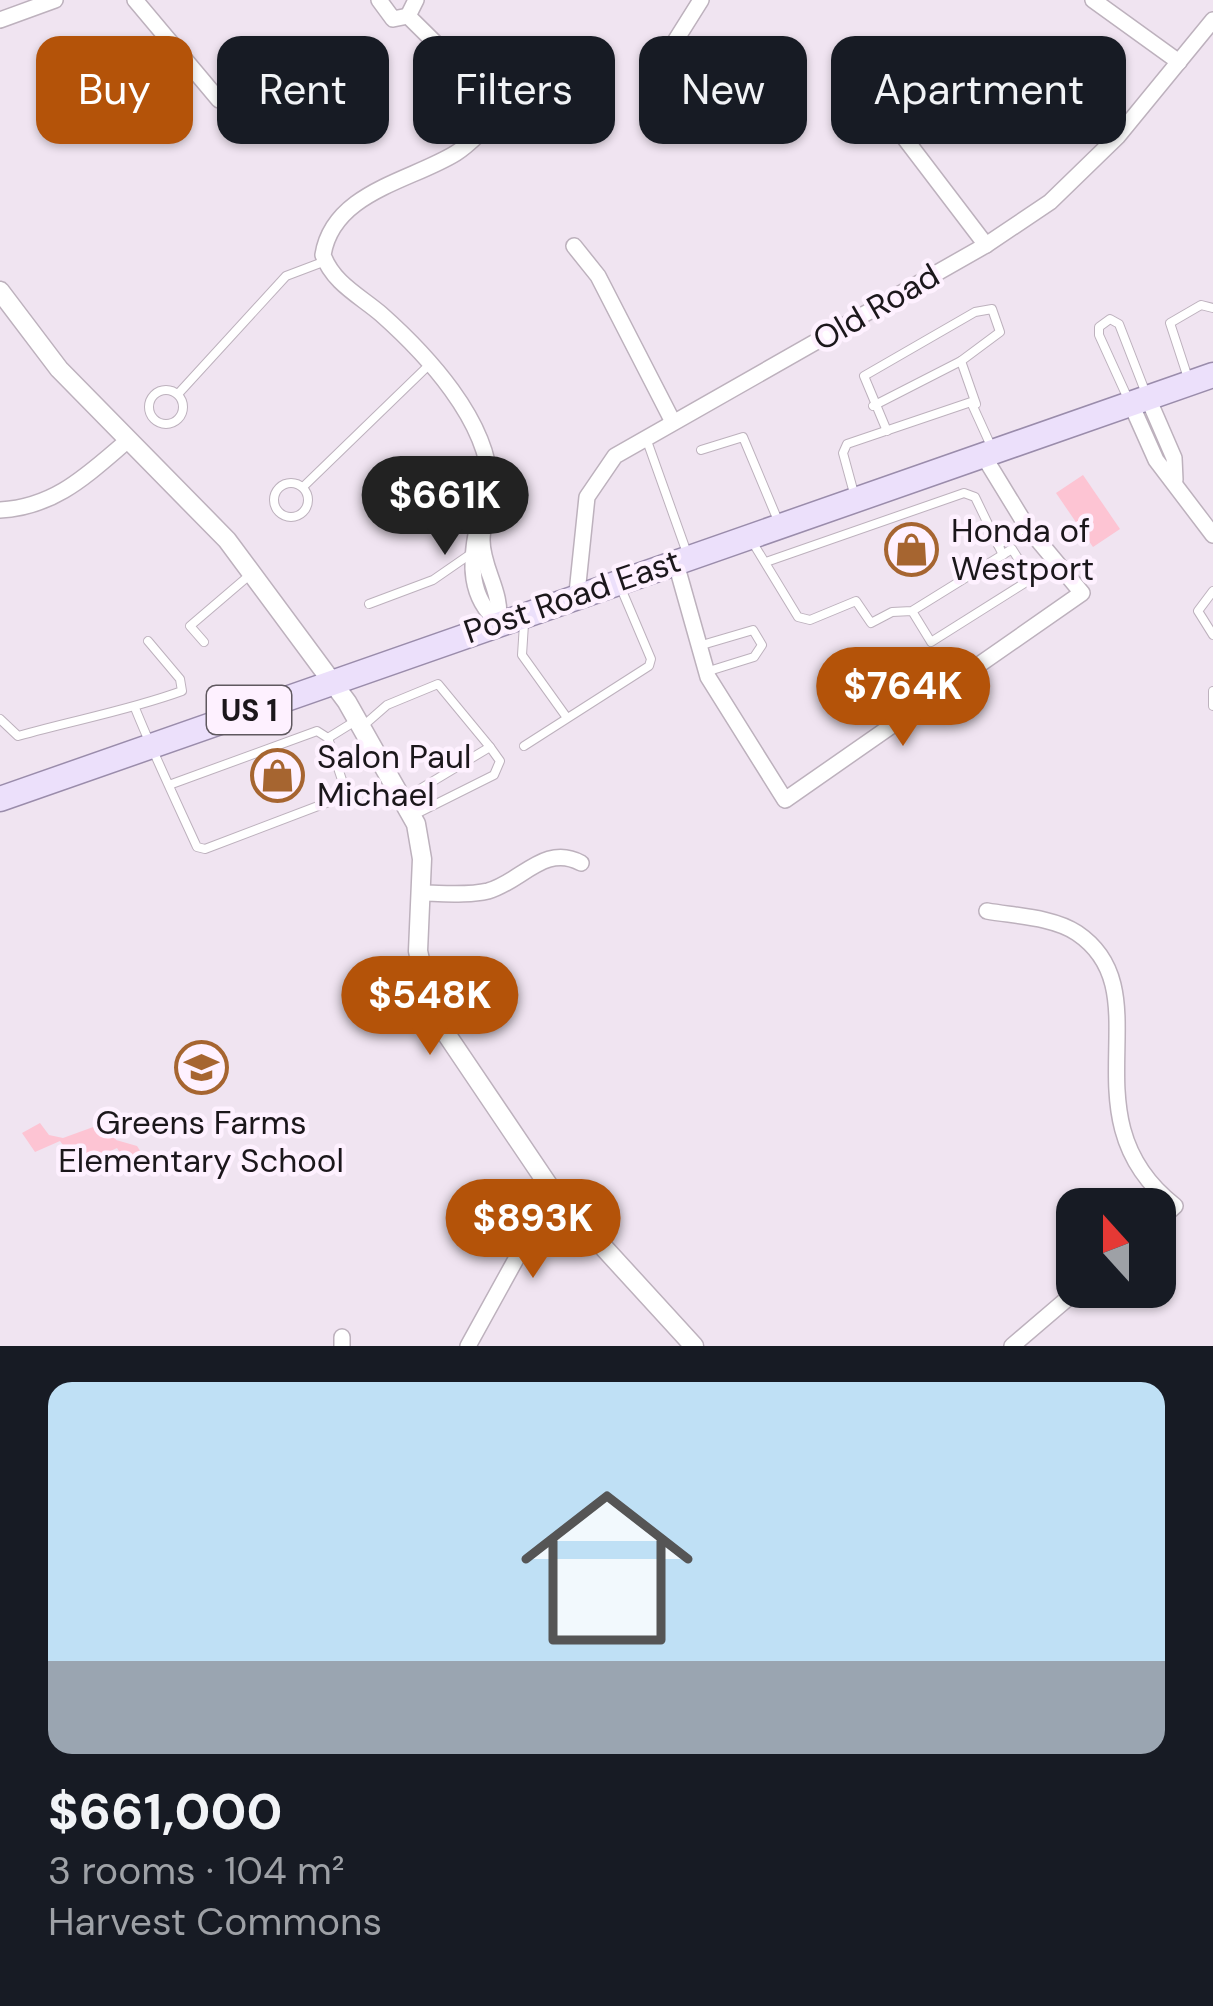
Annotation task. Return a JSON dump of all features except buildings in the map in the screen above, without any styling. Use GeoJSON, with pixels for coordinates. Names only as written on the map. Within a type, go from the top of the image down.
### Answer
{"type":"FeatureCollection","features":[{"type":"Feature","properties":{"kind":"main road","name":"Post Road East"},"geometry":{"type":"LineString","coordinates":[[0,799],[617,579],[1201,379]]}},
{"type":"Feature","properties":{"kind":"street"},"geometry":{"type":"LineString","coordinates":[[0,20],[55,0]]}},
{"type":"Feature","properties":{"kind":"street"},"geometry":{"type":"LineString","coordinates":[[135,0],[217,98]]}},
{"type":"Feature","properties":{"kind":"street"},"geometry":{"type":"LineString","coordinates":[[379,0],[394,20],[412,8],[437,36]]}},
{"type":"Feature","properties":{"kind":"street"},"geometry":{"type":"LineString","coordinates":[[678,36],[701,0]]}},
{"type":"Feature","properties":{"kind":"street"},"geometry":{"type":"LineString","coordinates":[[1093,0],[1179,62]]}},
{"type":"Feature","properties":{"kind":"street","name":"Old Road"},"geometry":{"type":"LineString","coordinates":[[577,593],[591,488],[615,456],[986,245],[1086,170],[1213,20]]}},
{"type":"Feature","properties":{"kind":"street"},"geometry":{"type":"LineString","coordinates":[[468,144],[379,188],[355,207],[326,243],[324,262],[430,364],[467,419],[491,482],[482,542],[498,596],[498,622]]}},
{"type":"Feature","properties":{"kind":"street"},"geometry":{"type":"LineString","coordinates":[[909,144],[986,245]]}},
{"type":"Feature","properties":{"kind":"street"},"geometry":{"type":"LineString","coordinates":[[574,246],[598,276],[673,422]]}},
{"type":"Feature","properties":{"kind":"street"},"geometry":{"type":"LineString","coordinates":[[0,291],[42,350],[254,572],[361,723],[409,807],[421,845],[418,951],[430,1004],[553,1192],[694,1346]]}},
{"type":"Feature","properties":{"kind":"street"},"geometry":{"type":"LineString","coordinates":[[1139,401],[1174,458],[1174,480],[1213,535]]}},
{"type":"Feature","properties":{"kind":"street"},"geometry":{"type":"LineString","coordinates":[[0,510],[30,508],[56,499],[127,441]]}},
{"type":"Feature","properties":{"kind":"street"},"geometry":{"type":"LineString","coordinates":[[681,558],[707,672],[785,800],[1082,593],[1027,526],[988,453]]}},
{"type":"Feature","properties":{"kind":"street"},"geometry":{"type":"LineString","coordinates":[[485,467],[469,565],[482,602],[498,622]]}},
{"type":"Feature","properties":{"kind":"street"},"geometry":{"type":"LineString","coordinates":[[421,893],[481,893],[549,858],[566,855],[581,863]]}},
{"type":"Feature","properties":{"kind":"street"},"geometry":{"type":"LineString","coordinates":[[987,910],[1060,925],[1077,933],[1108,966],[1115,988],[1118,1122],[1135,1167],[1157,1188]]}},
{"type":"Feature","properties":{"kind":"street"},"geometry":{"type":"LineString","coordinates":[[468,1346],[553,1192]]}},
{"type":"Feature","properties":{"kind":"street"},"geometry":{"type":"LineString","coordinates":[[1012,1346],[1056,1308]]}},
{"type":"Feature","properties":{"kind":"lane"},"geometry":{"type":"LineString","coordinates":[[178,394],[286,276],[324,262]]}},
{"type":"Feature","properties":{"kind":"lane"},"geometry":{"type":"LineString","coordinates":[[1201,379],[1170,323],[1202,305],[1213,308]]}},
{"type":"Feature","properties":{"kind":"lane"},"geometry":{"type":"LineString","coordinates":[[873,406],[961,361],[1000,332],[992,309],[985,307],[868,372],[866,385],[873,406],[886,431]]}},
{"type":"Feature","properties":{"kind":"lane"},"geometry":{"type":"LineString","coordinates":[[1110,319],[1119,324],[1139,401],[1099,335],[1099,327],[1110,319]]}},
{"type":"Feature","properties":{"kind":"lane"},"geometry":{"type":"LineString","coordinates":[[961,361],[988,453]]}},
{"type":"Feature","properties":{"kind":"lane"},"geometry":{"type":"LineString","coordinates":[[303,487],[430,364]]}},
{"type":"Feature","properties":{"kind":"lane"},"geometry":{"type":"LineString","coordinates":[[168,389],[178,394],[183,409],[178,419],[169,424],[154,419],[148,410],[153,394],[168,389]]}},
{"type":"Feature","properties":{"kind":"lane"},"geometry":{"type":"LineString","coordinates":[[856,499],[843,453],[848,444],[971,402],[976,405]]}},
{"type":"Feature","properties":{"kind":"lane"},"geometry":{"type":"LineString","coordinates":[[701,449],[736,434],[743,437],[779,524]]}},
{"type":"Feature","properties":{"kind":"lane"},"geometry":{"type":"LineString","coordinates":[[645,436],[681,558]]}},
{"type":"Feature","properties":{"kind":"lane"},"geometry":{"type":"LineString","coordinates":[[296,482],[303,487],[308,495],[304,512],[296,517],[279,512],[274,495],[278,487],[296,482]]}},
{"type":"Feature","properties":{"kind":"lane"},"geometry":{"type":"LineString","coordinates":[[766,562],[964,493],[975,497],[1003,555]]}},
{"type":"Feature","properties":{"kind":"lane"},"geometry":{"type":"LineString","coordinates":[[814,512],[825,541]]}},
{"type":"Feature","properties":{"kind":"lane"},"geometry":{"type":"LineString","coordinates":[[998,545],[1027,526]]}},
{"type":"Feature","properties":{"kind":"lane"},"geometry":{"type":"LineString","coordinates":[[748,535],[798,617],[810,620],[856,602],[871,623],[892,612],[912,611],[1012,549],[1031,579],[931,642],[912,611]]}},
{"type":"Feature","properties":{"kind":"lane"},"geometry":{"type":"LineString","coordinates":[[369,604],[433,580],[472,553]]}},
{"type":"Feature","properties":{"kind":"lane"},"geometry":{"type":"LineString","coordinates":[[204,643],[190,626],[254,572]]}},
{"type":"Feature","properties":{"kind":"lane"},"geometry":{"type":"LineString","coordinates":[[524,746],[649,666],[617,579]]}},
{"type":"Feature","properties":{"kind":"lane"},"geometry":{"type":"LineString","coordinates":[[1213,591],[1198,611],[1213,635]]}},
{"type":"Feature","properties":{"kind":"lane"},"geometry":{"type":"LineString","coordinates":[[528,611],[522,655],[566,715]]}},
{"type":"Feature","properties":{"kind":"lane"},"geometry":{"type":"LineString","coordinates":[[700,646],[753,629],[762,645],[754,657],[707,672]]}},
{"type":"Feature","properties":{"kind":"lane"},"geometry":{"type":"LineString","coordinates":[[0,718],[18,736],[86,714],[135,708],[184,688],[148,641]]}},
{"type":"Feature","properties":{"kind":"lane"},"geometry":{"type":"LineString","coordinates":[[328,738],[438,683],[500,760],[494,776],[409,807]]}},
{"type":"Feature","properties":{"kind":"lane"},"geometry":{"type":"LineString","coordinates":[[1213,691],[1213,706]]}},
{"type":"Feature","properties":{"kind":"lane"},"geometry":{"type":"LineString","coordinates":[[135,708],[150,745],[197,847],[205,849],[347,795],[328,738],[317,731],[169,785]]}},
{"type":"Feature","properties":{"kind":"lane"},"geometry":{"type":"LineString","coordinates":[[409,807],[490,747]]}},
{"type":"Feature","properties":{"kind":"shaded area"},"geometry":{"type":"Polygon","coordinates":[[[1083,475],[1120,529],[1093,547],[1056,493],[1083,475]]]}},
{"type":"Feature","properties":{"kind":"shaded area"},"geometry":{"type":"Polygon","coordinates":[[[107,1122],[116,1140],[137,1146],[148,1163],[132,1171],[117,1148],[79,1166],[60,1141],[35,1152],[22,1133],[40,1123],[49,1135],[63,1138],[107,1122]]]}},
{"type":"Feature","properties":{"kind":"place","name":"Honda of Westport"},"geometry":{"type":"Point","coordinates":[912,549]}},
{"type":"Feature","properties":{"kind":"place","name":"Salon Paul Michael"},"geometry":{"type":"Point","coordinates":[278,775]}},
{"type":"Feature","properties":{"kind":"place","name":"Greens Farms Elementary School"},"geometry":{"type":"Point","coordinates":[201,1068]}}]}
